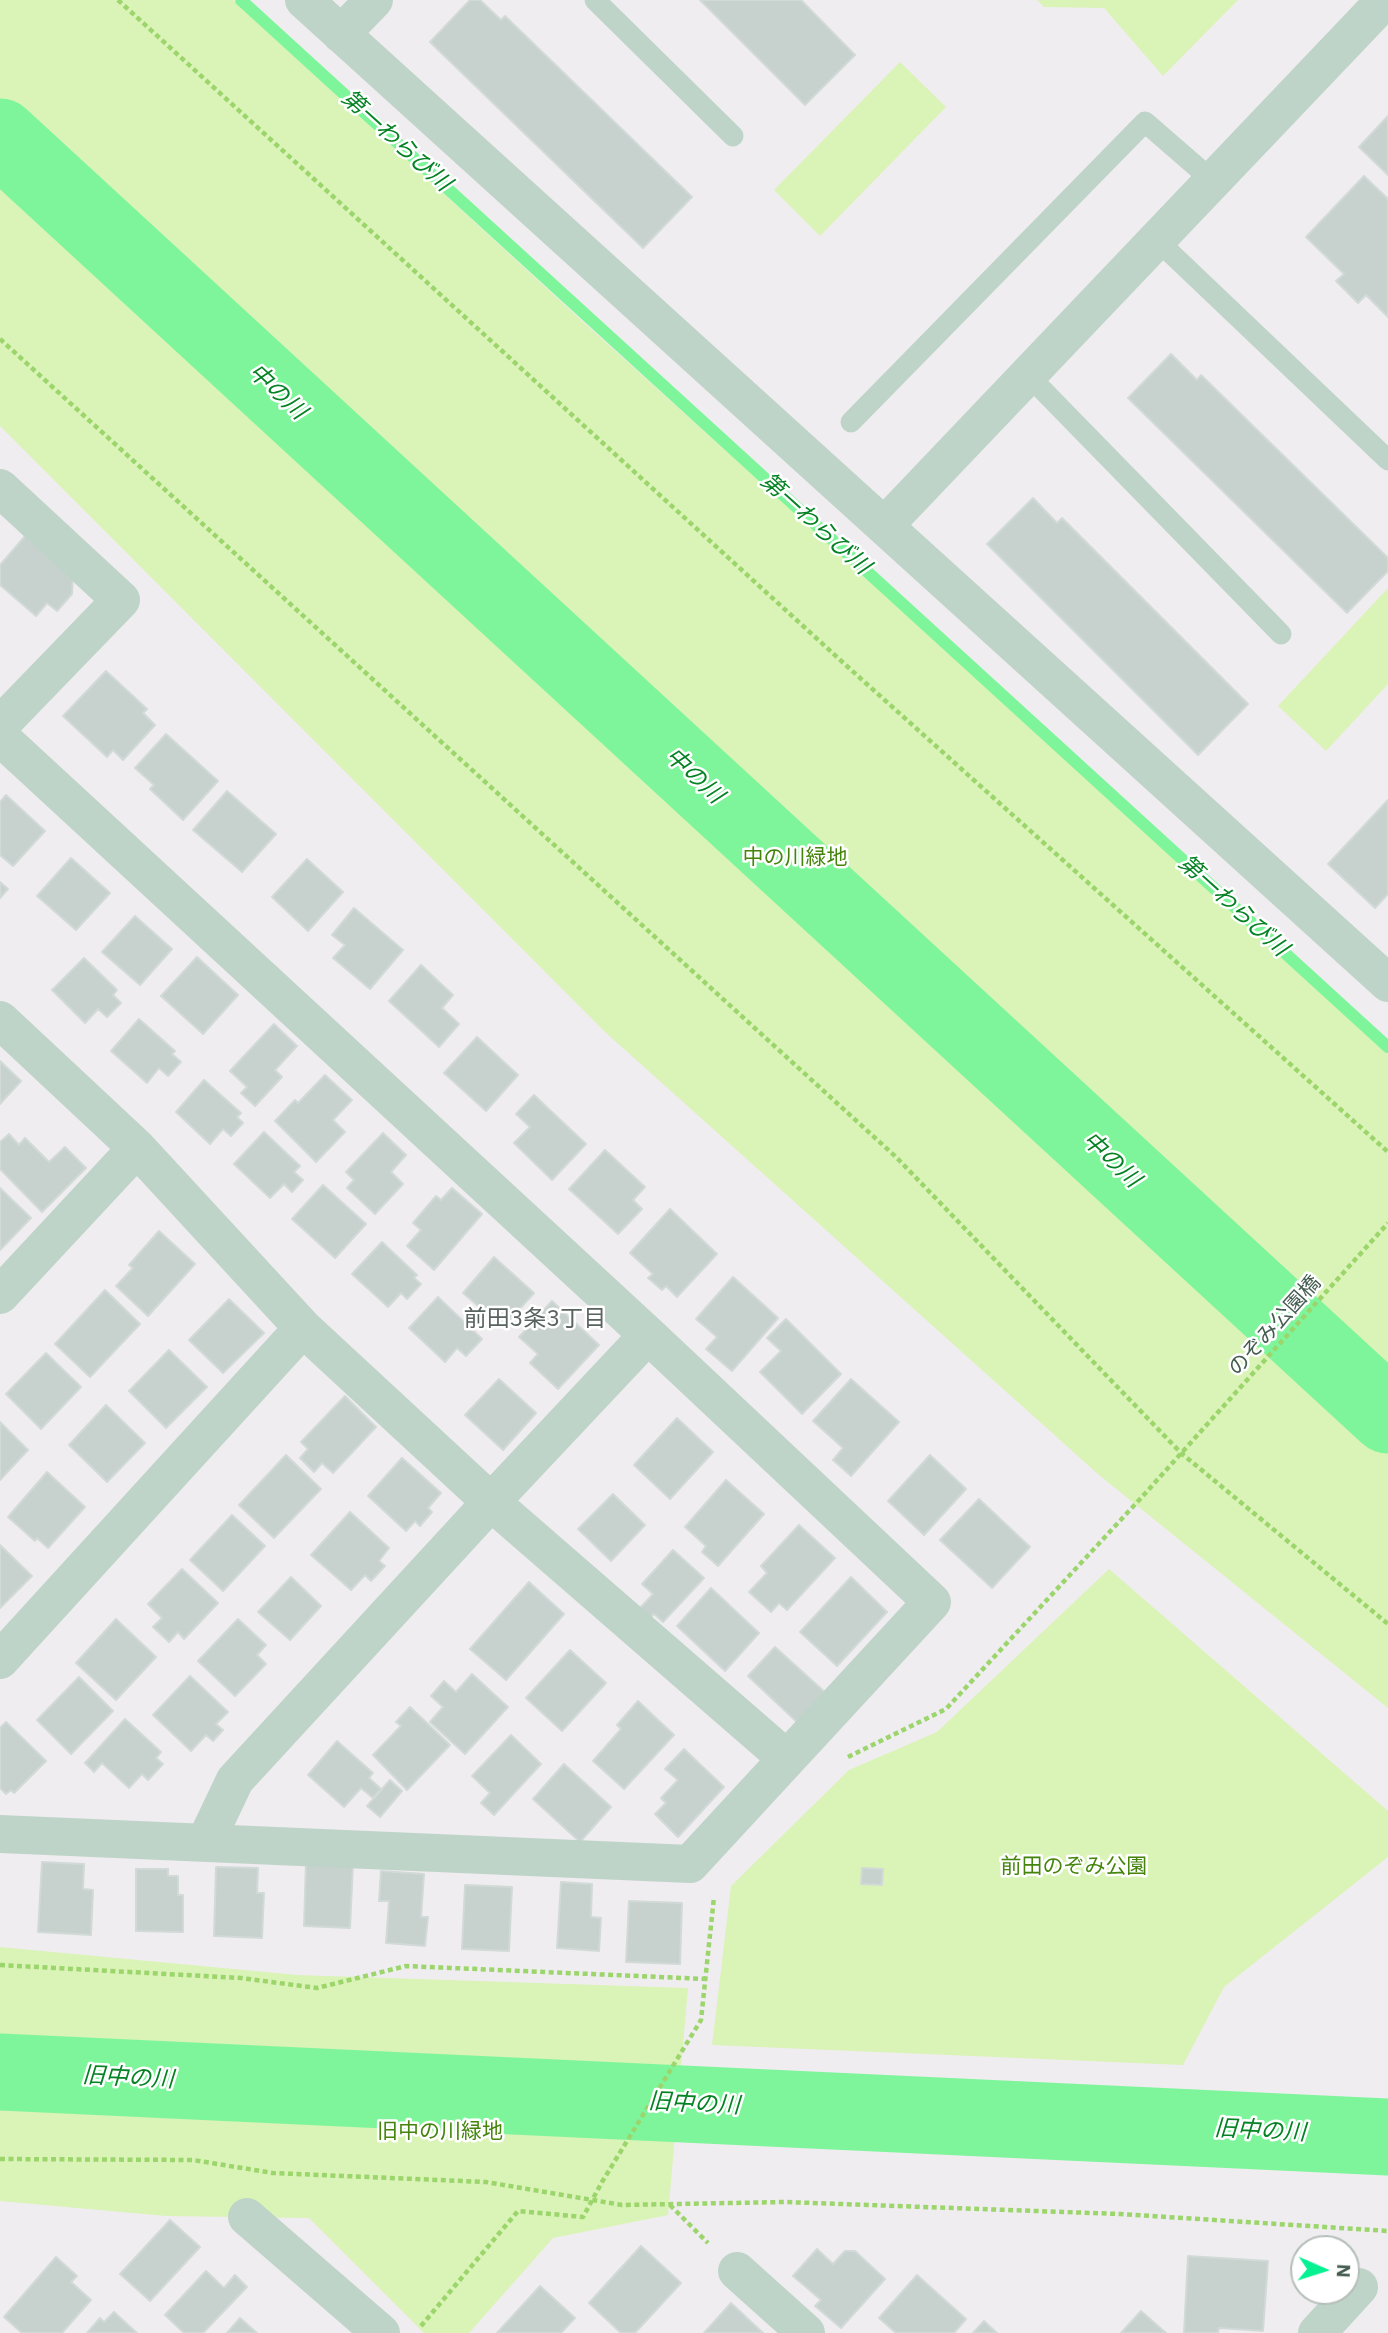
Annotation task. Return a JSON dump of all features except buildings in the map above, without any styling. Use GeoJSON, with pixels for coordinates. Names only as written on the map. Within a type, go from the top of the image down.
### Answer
{"type":"FeatureCollection","features":[{"type":"Feature","properties":{"kind":"street"},"geometry":{"type":"LineString","coordinates":[[304,0],[1388,983]]}},
{"type":"Feature","properties":{"kind":"street"},"geometry":{"type":"LineString","coordinates":[[341,34],[374,0]]}},
{"type":"Feature","properties":{"kind":"street"},"geometry":{"type":"LineString","coordinates":[[884,526],[1385,0]]}},
{"type":"Feature","properties":{"kind":"street"},"geometry":{"type":"LineString","coordinates":[[0,488],[121,600],[0,725]]}},
{"type":"Feature","properties":{"kind":"street"},"geometry":{"type":"LineString","coordinates":[[0,737],[648,1335],[932,1602],[690,1864],[0,1834]]}},
{"type":"Feature","properties":{"kind":"street"},"geometry":{"type":"LineString","coordinates":[[0,1020],[137,1148],[303,1328],[491,1502],[787,1759]]}},
{"type":"Feature","properties":{"kind":"street"},"geometry":{"type":"LineString","coordinates":[[0,1295],[137,1148]]}},
{"type":"Feature","properties":{"kind":"street"},"geometry":{"type":"LineString","coordinates":[[0,1660],[303,1328]]}},
{"type":"Feature","properties":{"kind":"street"},"geometry":{"type":"LineString","coordinates":[[205,1843],[235,1780],[648,1335]]}},
{"type":"Feature","properties":{"kind":"street"},"geometry":{"type":"LineString","coordinates":[[247,2217],[382,2333]]}},
{"type":"Feature","properties":{"kind":"street"},"geometry":{"type":"LineString","coordinates":[[737,2271],[806,2333]]}},
{"type":"Feature","properties":{"kind":"street"},"geometry":{"type":"LineString","coordinates":[[1317,2333],[1343,2305]]}},
{"type":"Feature","properties":{"kind":"lane"},"geometry":{"type":"LineString","coordinates":[[595,0],[733,136]]}},
{"type":"Feature","properties":{"kind":"lane"},"geometry":{"type":"LineString","coordinates":[[851,422],[1145,122],[1213,181]]}},
{"type":"Feature","properties":{"kind":"lane"},"geometry":{"type":"LineString","coordinates":[[1157,240],[1388,460]]}},
{"type":"Feature","properties":{"kind":"lane"},"geometry":{"type":"LineString","coordinates":[[1028,375],[1281,634]]}},
{"type":"Feature","properties":{"kind":"path"},"geometry":{"type":"LineString","coordinates":[[118,0],[849,668],[1388,1152]]}},
{"type":"Feature","properties":{"kind":"path"},"geometry":{"type":"LineString","coordinates":[[0,338],[896,1157],[1181,1453],[1388,1624]]}},
{"type":"Feature","properties":{"kind":"path","name":"のぞみ公園橋"},"geometry":{"type":"LineString","coordinates":[[841,1760],[946,1709],[1190,1444],[1388,1223]]}},
{"type":"Feature","properties":{"kind":"path"},"geometry":{"type":"LineString","coordinates":[[421,2326],[518,2211],[583,2217],[701,2020],[716,1884]]}},
{"type":"Feature","properties":{"kind":"path"},"geometry":{"type":"LineString","coordinates":[[0,1965],[241,1978],[317,1988],[406,1966],[706,1979]]}},
{"type":"Feature","properties":{"kind":"path"},"geometry":{"type":"LineString","coordinates":[[0,2159],[193,2160],[272,2173],[486,2182],[622,2205],[785,2202],[1107,2214],[1388,2231]]}},
{"type":"Feature","properties":{"kind":"path"},"geometry":{"type":"LineString","coordinates":[[669,2204],[737,2271]]}},
{"type":"Feature","properties":{"kind":"green space","name":"中の川緑地"},"geometry":{"type":"Polygon","coordinates":[[[0,0],[233,0],[592,330],[1388,1048],[1388,1708],[1099,1475],[605,1032],[0,426],[0,0]]]}},
{"type":"Feature","properties":{"kind":"green space"},"geometry":{"type":"Polygon","coordinates":[[[1037,0],[1238,0],[1163,76],[1104,8],[1044,7],[1037,0]]]}},
{"type":"Feature","properties":{"kind":"green space"},"geometry":{"type":"Polygon","coordinates":[[[900,62],[946,107],[820,236],[774,190],[900,62]]]}},
{"type":"Feature","properties":{"kind":"green space"},"geometry":{"type":"Polygon","coordinates":[[[1388,588],[1388,684],[1326,751],[1278,706],[1388,588]]]}},
{"type":"Feature","properties":{"kind":"green space","name":"前田のぞみ公園"},"geometry":{"type":"Polygon","coordinates":[[[1109,1569],[1388,1811],[1388,1857],[1224,1987],[1183,2065],[712,2045],[731,1886],[849,1770],[937,1732],[1109,1569]]]}},
{"type":"Feature","properties":{"kind":"green space","name":"旧中の川緑地"},"geometry":{"type":"Polygon","coordinates":[[[0,1947],[297,1975],[688,1988],[668,2215],[553,2238],[469,2333],[424,2333],[309,2218],[166,2216],[0,2201],[0,1947]]]}},
{"type":"Feature","properties":{"kind":"waterway","name":"第一わらび川"},"geometry":{"type":"LineString","coordinates":[[241,0],[1388,1047]]}},
{"type":"Feature","properties":{"kind":"waterway","name":"中の川"},"geometry":{"type":"LineString","coordinates":[[0,137],[1388,1415]]}},
{"type":"Feature","properties":{"kind":"waterway","name":"旧中の川"},"geometry":{"type":"LineString","coordinates":[[0,2072],[1388,2137]]}},
{"type":"Feature","properties":{"kind":"district","name":"前田3条3丁目"},"geometry":{"type":"Point","coordinates":[535,1319]}}]}
